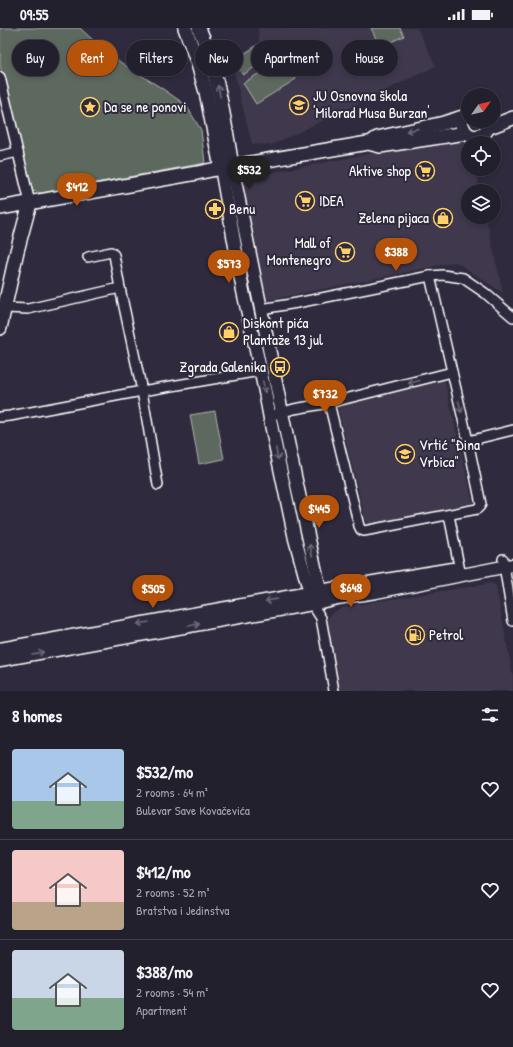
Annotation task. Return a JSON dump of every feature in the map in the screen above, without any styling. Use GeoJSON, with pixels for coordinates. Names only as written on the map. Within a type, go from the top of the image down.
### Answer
{"type":"FeatureCollection","features":[{"type":"Feature","properties":{"kind":"main road"},"geometry":{"type":"LineString","coordinates":[[185,28],[198,64],[227,167]]}},
{"type":"Feature","properties":{"kind":"main road"},"geometry":{"type":"LineString","coordinates":[[199,28],[214,68],[219,89],[227,167]]}},
{"type":"Feature","properties":{"kind":"main road"},"geometry":{"type":"LineString","coordinates":[[501,114],[513,113]]}},
{"type":"Feature","properties":{"kind":"main road"},"geometry":{"type":"LineString","coordinates":[[366,144],[377,138],[444,123],[461,117]]}},
{"type":"Feature","properties":{"kind":"main road"},"geometry":{"type":"LineString","coordinates":[[501,121],[513,118]]}},
{"type":"Feature","properties":{"kind":"main road"},"geometry":{"type":"LineString","coordinates":[[462,128],[466,133],[473,137],[485,132],[487,128]]}},
{"type":"Feature","properties":{"kind":"main road"},"geometry":{"type":"LineString","coordinates":[[0,208],[227,167],[366,144],[380,146],[466,133]]}},
{"type":"Feature","properties":{"kind":"main road"},"geometry":{"type":"LineString","coordinates":[[0,328],[30,203]]}},
{"type":"Feature","properties":{"kind":"street"},"geometry":{"type":"LineString","coordinates":[[0,77],[30,203]]}},
{"type":"Feature","properties":{"kind":"street"},"geometry":{"type":"LineString","coordinates":[[0,156],[18,152]]}},
{"type":"Feature","properties":{"kind":"street"},"geometry":{"type":"LineString","coordinates":[[227,167],[261,309],[283,412],[316,598]]}},
{"type":"Feature","properties":{"kind":"street"},"geometry":{"type":"LineString","coordinates":[[227,167],[243,291],[295,539],[316,598],[323,609],[321,618],[334,691]]}},
{"type":"Feature","properties":{"kind":"street"},"geometry":{"type":"LineString","coordinates":[[88,258],[111,252],[114,255],[142,391],[158,485]]}},
{"type":"Feature","properties":{"kind":"street"},"geometry":{"type":"LineString","coordinates":[[261,309],[430,276],[443,275],[463,278],[485,293],[513,317]]}},
{"type":"Feature","properties":{"kind":"street"},"geometry":{"type":"LineString","coordinates":[[329,403],[361,530],[364,532],[449,515],[480,506],[481,504],[468,441],[430,276]]}},
{"type":"Feature","properties":{"kind":"street"},"geometry":{"type":"LineString","coordinates":[[4,308],[28,309],[120,288]]}},
{"type":"Feature","properties":{"kind":"street"},"geometry":{"type":"LineString","coordinates":[[0,417],[260,371]]}},
{"type":"Feature","properties":{"kind":"street"},"geometry":{"type":"LineString","coordinates":[[269,416],[294,409],[329,403],[452,372]]}},
{"type":"Feature","properties":{"kind":"street"},"geometry":{"type":"LineString","coordinates":[[468,441],[513,430]]}},
{"type":"Feature","properties":{"kind":"street"},"geometry":{"type":"LineString","coordinates":[[449,515],[460,572]]}},
{"type":"Feature","properties":{"kind":"street"},"geometry":{"type":"LineString","coordinates":[[0,660],[508,562],[513,621]]}},
{"type":"Feature","properties":{"kind":"street"},"geometry":{"type":"LineString","coordinates":[[0,649],[316,598]]}},
{"type":"Feature","properties":{"kind":"shaded area","name":"JU Osnovna škola 'Milorad Musa Burzan'"},"geometry":{"type":"Polygon","coordinates":[[[258,28],[417,28],[436,66],[272,145],[252,144],[235,76],[243,76],[243,52],[251,47],[251,76],[333,76],[333,40],[259,40],[258,28]]]}},
{"type":"Feature","properties":{"kind":"shaded area"},"geometry":{"type":"Polygon","coordinates":[[[461,136],[461,176],[477,176],[479,184],[461,184],[461,224],[488,224],[503,293],[456,262],[264,301],[242,178],[461,136]]]}},
{"type":"Feature","properties":{"kind":"shaded area","name":"Vrtić \"Đina Vrbica\""},"geometry":{"type":"Polygon","coordinates":[[[444,378],[473,503],[367,526],[337,405],[444,378]]]}},
{"type":"Feature","properties":{"kind":"shaded area"},"geometry":{"type":"Polygon","coordinates":[[[492,583],[496,586],[513,676],[513,691],[339,691],[327,622],[331,614],[342,607],[492,583]]]}},
{"type":"Feature","properties":{"kind":"green space"},"geometry":{"type":"Polygon","coordinates":[[[0,28],[80,28],[93,40],[67,40],[67,76],[118,76],[118,61],[126,66],[126,76],[142,76],[163,89],[186,105],[201,130],[205,163],[41,193],[33,191],[27,183],[0,65],[0,28]]]}},
{"type":"Feature","properties":{"kind":"green space"},"geometry":{"type":"Polygon","coordinates":[[[371,28],[400,28],[404,36],[395,40],[377,40],[371,28]]]}},
{"type":"Feature","properties":{"kind":"green space"},"geometry":{"type":"Polygon","coordinates":[[[251,49],[251,70],[243,75],[243,55],[251,49]]]}},
{"type":"Feature","properties":{"kind":"green space"},"geometry":{"type":"Polygon","coordinates":[[[255,76],[294,76],[296,79],[256,104],[243,83],[255,76]]]}},
{"type":"Feature","properties":{"kind":"green space"},"geometry":{"type":"Polygon","coordinates":[[[241,228],[272,386],[268,387],[236,233],[241,228]]]}},
{"type":"Feature","properties":{"kind":"green space"},"geometry":{"type":"Polygon","coordinates":[[[215,411],[224,459],[199,464],[190,415],[215,411]]]}},
{"type":"Feature","properties":{"kind":"green space"},"geometry":{"type":"Polygon","coordinates":[[[282,436],[310,569],[307,569],[278,437],[282,436]]]}},
{"type":"Feature","properties":{"kind":"place","name":"JU Osnovna škola 'Milorad Musa Burzan'"},"geometry":{"type":"Point","coordinates":[299,105]}},
{"type":"Feature","properties":{"kind":"place","name":"Da se ne ponovi"},"geometry":{"type":"Point","coordinates":[90,107]}},
{"type":"Feature","properties":{"kind":"place","name":"Aktive shop"},"geometry":{"type":"Point","coordinates":[425,171]}},
{"type":"Feature","properties":{"kind":"place","name":"IDEA"},"geometry":{"type":"Point","coordinates":[305,201]}},
{"type":"Feature","properties":{"kind":"place","name":"Benu"},"geometry":{"type":"Point","coordinates":[215,209]}},
{"type":"Feature","properties":{"kind":"place","name":"Zelena pijaca"},"geometry":{"type":"Point","coordinates":[443,218]}},
{"type":"Feature","properties":{"kind":"place","name":"Mall of Montenegro"},"geometry":{"type":"Point","coordinates":[345,252]}},
{"type":"Feature","properties":{"kind":"place","name":"Diskont pića Plantaže 13 jul"},"geometry":{"type":"Point","coordinates":[229,332]}},
{"type":"Feature","properties":{"kind":"place","name":"Zgrada Galenika"},"geometry":{"type":"Point","coordinates":[280,367]}},
{"type":"Feature","properties":{"kind":"place","name":"Vrtić \"Đina Vrbica\""},"geometry":{"type":"Point","coordinates":[405,454]}},
{"type":"Feature","properties":{"kind":"place","name":"Petrol"},"geometry":{"type":"Point","coordinates":[415,635]}}]}
